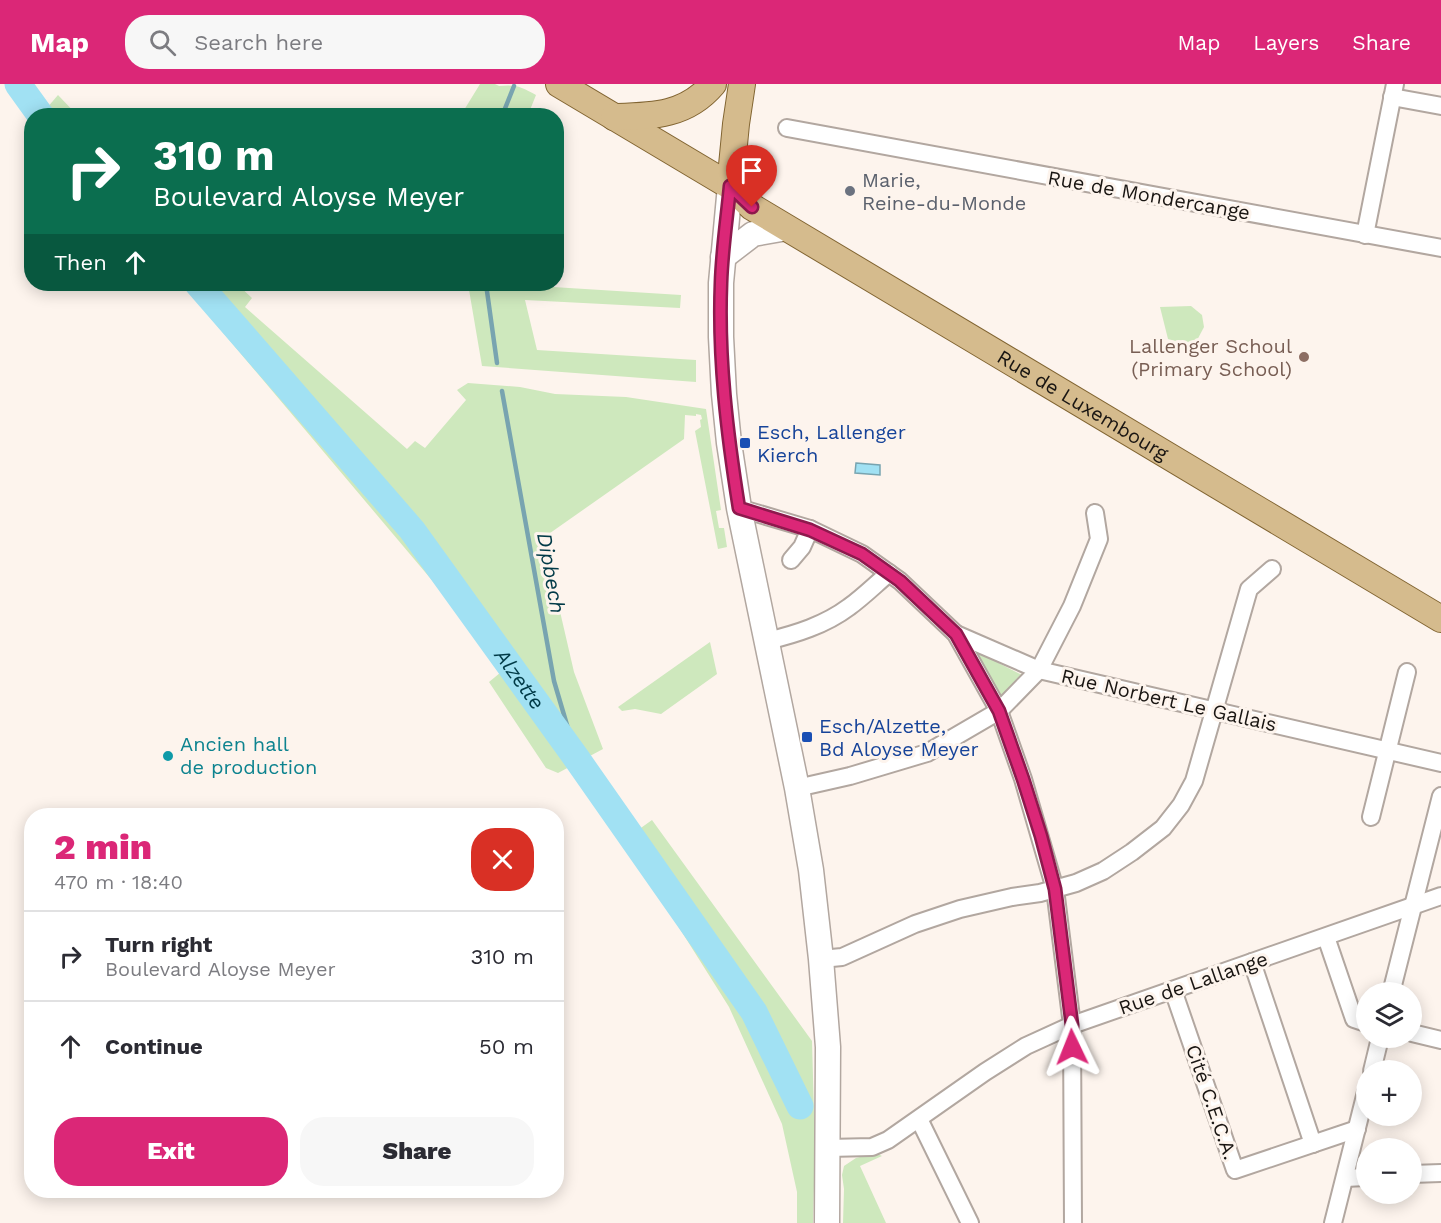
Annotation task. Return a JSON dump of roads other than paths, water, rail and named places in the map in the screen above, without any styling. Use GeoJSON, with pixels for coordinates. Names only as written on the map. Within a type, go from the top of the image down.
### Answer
{"type":"FeatureCollection","features":[{"type":"Feature","properties":{"kind":"main road","name":"Rue de Luxembourg"},"geometry":{"type":"LineString","coordinates":[[559,84],[730,186],[752,207],[1441,619]]}},
{"type":"Feature","properties":{"kind":"main road"},"geometry":{"type":"LineString","coordinates":[[613,117],[649,116],[671,112],[689,104],[713,84]]}},
{"type":"Feature","properties":{"kind":"main road"},"geometry":{"type":"LineString","coordinates":[[742,84],[721,283],[724,394],[739,508],[797,788],[811,870],[828,1047],[828,1223]]}},
{"type":"Feature","properties":{"kind":"main road","name":"Rue de Luxembourg"},"geometry":{"type":"LineString","coordinates":[[730,186],[759,193],[1441,600]]}},
{"type":"Feature","properties":{"kind":"main road"},"geometry":{"type":"LineString","coordinates":[[723,257],[753,234],[787,228]]}},
{"type":"Feature","properties":{"kind":"street"},"geometry":{"type":"LineString","coordinates":[[1365,235],[1393,91],[1441,106]]}},
{"type":"Feature","properties":{"kind":"street","name":"Rue de Mondercange"},"geometry":{"type":"LineString","coordinates":[[787,128],[1441,248]]}},
{"type":"Feature","properties":{"kind":"street"},"geometry":{"type":"LineString","coordinates":[[739,508],[810,530],[862,554],[900,581],[956,634],[999,711],[1023,779],[1055,889],[1072,1025],[1073,1223]]}},
{"type":"Feature","properties":{"kind":"street"},"geometry":{"type":"LineString","coordinates":[[797,788],[850,776],[927,753],[999,711],[1039,670],[1072,606],[1099,539],[1095,513]]}},
{"type":"Feature","properties":{"kind":"street"},"geometry":{"type":"LineString","coordinates":[[791,560],[802,547],[810,530]]}},
{"type":"Feature","properties":{"kind":"street"},"geometry":{"type":"LineString","coordinates":[[821,959],[842,957],[915,924],[960,909],[1076,883],[1102,871],[1163,828],[1181,805],[1194,781],[1249,589],[1272,570]]}},
{"type":"Feature","properties":{"kind":"street"},"geometry":{"type":"LineString","coordinates":[[767,641],[822,623],[849,608],[888,573]]}},
{"type":"Feature","properties":{"kind":"street","name":"Rue Norbert Le Gallais"},"geometry":{"type":"LineString","coordinates":[[956,634],[1039,670],[1441,763]]}},
{"type":"Feature","properties":{"kind":"street"},"geometry":{"type":"LineString","coordinates":[[1371,817],[1407,672]]}},
{"type":"Feature","properties":{"kind":"street"},"geometry":{"type":"LineString","coordinates":[[1394,982],[1441,796]]}},
{"type":"Feature","properties":{"kind":"street","name":"Rue de Lallange"},"geometry":{"type":"LineString","coordinates":[[828,1148],[872,1146],[888,1140],[1018,1051],[1072,1025],[1441,896]]}},
{"type":"Feature","properties":{"kind":"street"},"geometry":{"type":"LineString","coordinates":[[1326,937],[1356,1020]]}},
{"type":"Feature","properties":{"kind":"street"},"geometry":{"type":"LineString","coordinates":[[1252,962],[1312,1144]]}},
{"type":"Feature","properties":{"kind":"street","name":"Cité C.E.C.A."},"geometry":{"type":"LineString","coordinates":[[1173,990],[1235,1170],[1357,1129]]}},
{"type":"Feature","properties":{"kind":"street"},"geometry":{"type":"LineString","coordinates":[[1422,1036],[1441,1040]]}},
{"type":"Feature","properties":{"kind":"street"},"geometry":{"type":"LineString","coordinates":[[919,1119],[970,1223]]}},
{"type":"Feature","properties":{"kind":"street"},"geometry":{"type":"LineString","coordinates":[[1333,1223],[1358,1126]]}},
{"type":"Feature","properties":{"kind":"street"},"geometry":{"type":"LineString","coordinates":[[1422,1174],[1441,1173]]}},
{"type":"Feature","properties":{"kind":"street"},"geometry":{"type":"LineString","coordinates":[[1345,1179],[1356,1178]]}},
{"type":"Feature","properties":{"kind":"water"},"geometry":{"type":"Polygon","coordinates":[[[856,463],[880,465],[880,475],[855,473],[856,463]]]}},
{"type":"Feature","properties":{"kind":"waterway","name":"Alzette"},"geometry":{"type":"LineString","coordinates":[[18,84],[35,108]]}},
{"type":"Feature","properties":{"kind":"waterway","name":"Dipbech"},"geometry":{"type":"LineString","coordinates":[[505,108],[514,86]]}},
{"type":"Feature","properties":{"kind":"waterway","name":"Alzette"},"geometry":{"type":"LineString","coordinates":[[204,291],[412,530],[577,759],[754,1012],[800,1106]]}},
{"type":"Feature","properties":{"kind":"waterway","name":"Dipbech"},"geometry":{"type":"LineString","coordinates":[[487,291],[497,363]]}},
{"type":"Feature","properties":{"kind":"waterway","name":"Dipbech"},"geometry":{"type":"LineString","coordinates":[[502,391],[554,681],[577,759]]}},
{"type":"Feature","properties":{"kind":"place","name":"Marie, Reine-du-Monde"},"geometry":{"type":"Point","coordinates":[850,191]}},
{"type":"Feature","properties":{"kind":"place","name":"Lallenger Schoul (Primary School)"},"geometry":{"type":"Point","coordinates":[1304,357]}},
{"type":"Feature","properties":{"kind":"place","name":"Esch, Lallenger Kierch"},"geometry":{"type":"Point","coordinates":[745,443]}},
{"type":"Feature","properties":{"kind":"place","name":"Esch/Alzette, Bd Aloyse Meyer"},"geometry":{"type":"Point","coordinates":[807,737]}},
{"type":"Feature","properties":{"kind":"place","name":"Ancien hall de production"},"geometry":{"type":"Point","coordinates":[168,756]}}]}
